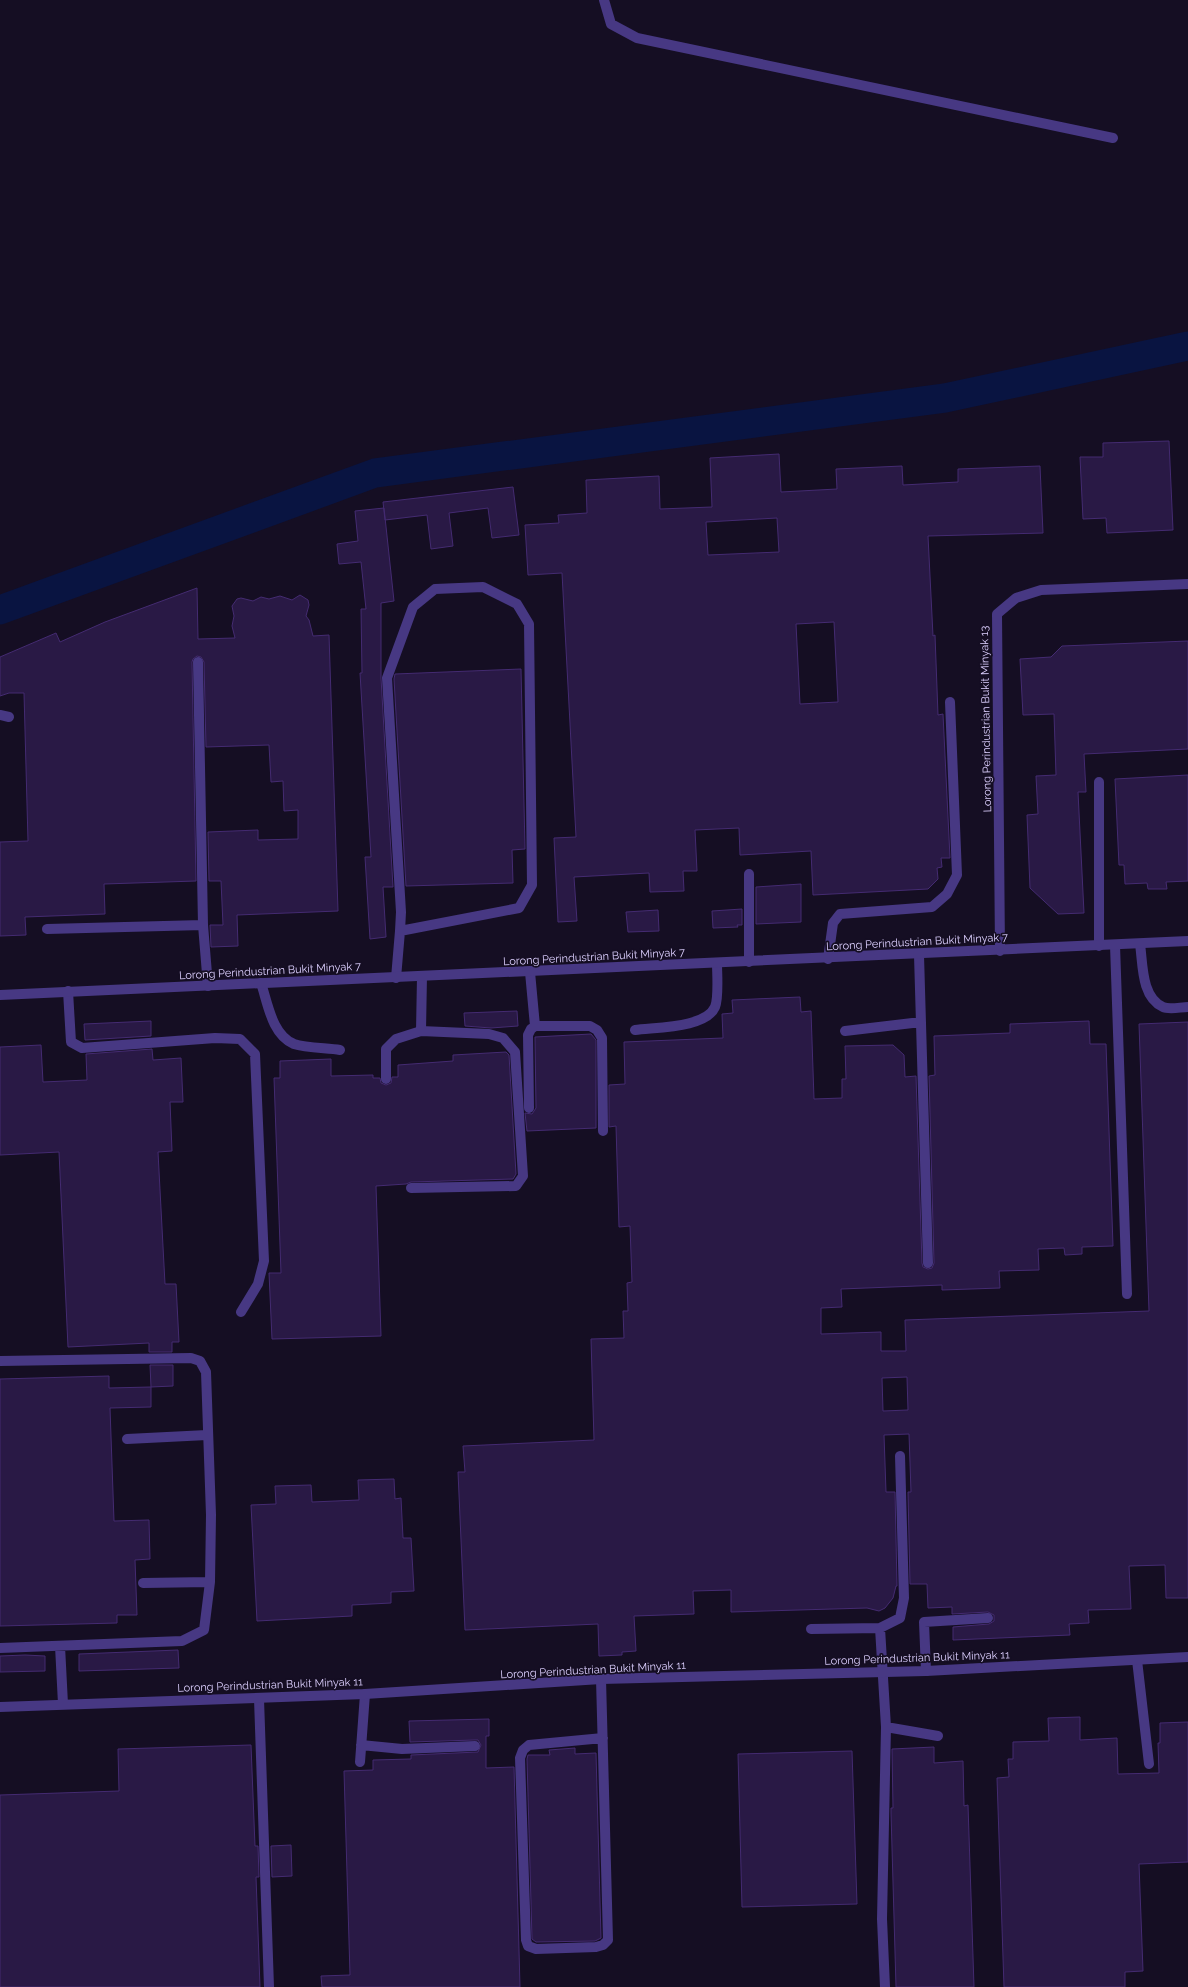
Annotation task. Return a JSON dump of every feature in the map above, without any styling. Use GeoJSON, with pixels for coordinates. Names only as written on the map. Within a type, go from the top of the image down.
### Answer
{"type":"FeatureCollection","features":[{"type":"Feature","properties":{"kind":"street"},"geometry":{"type":"LineString","coordinates":[[604,0],[611,24],[637,38],[1113,138]]}},
{"type":"Feature","properties":{"kind":"street","name":"Lorong Perindustrian Bukit Minyak 13"},"geometry":{"type":"LineString","coordinates":[[1000,951],[997,614],[1016,598],[1041,590],[1188,584]]}},
{"type":"Feature","properties":{"kind":"street"},"geometry":{"type":"LineString","coordinates":[[396,978],[401,912],[387,678],[412,607],[435,589],[483,587],[517,604],[529,624],[532,884],[520,908],[400,932]]}},
{"type":"Feature","properties":{"kind":"street"},"geometry":{"type":"LineString","coordinates":[[198,662],[203,925],[208,986]]}},
{"type":"Feature","properties":{"kind":"street"},"geometry":{"type":"LineString","coordinates":[[828,958],[833,923],[840,914],[932,907],[947,894],[957,875],[950,702]]}},
{"type":"Feature","properties":{"kind":"street"},"geometry":{"type":"LineString","coordinates":[[1098,946],[1099,782]]}},
{"type":"Feature","properties":{"kind":"street"},"geometry":{"type":"LineString","coordinates":[[749,874],[749,962]]}},
{"type":"Feature","properties":{"kind":"street"},"geometry":{"type":"LineString","coordinates":[[47,929],[203,925]]}},
{"type":"Feature","properties":{"kind":"street","name":"Lorong Perindustrian Bukit Minyak 7"},"geometry":{"type":"LineString","coordinates":[[0,995],[919,955],[1188,941]]}},
{"type":"Feature","properties":{"kind":"street"},"geometry":{"type":"LineString","coordinates":[[1140,944],[1146,985],[1152,999],[1164,1007],[1188,1007]]}},
{"type":"Feature","properties":{"kind":"street"},"geometry":{"type":"LineString","coordinates":[[1115,945],[1127,1294]]}},
{"type":"Feature","properties":{"kind":"street"},"geometry":{"type":"LineString","coordinates":[[919,955],[928,1263]]}},
{"type":"Feature","properties":{"kind":"street"},"geometry":{"type":"LineString","coordinates":[[635,1030],[697,1022],[710,1015],[716,1005],[717,963]]}},
{"type":"Feature","properties":{"kind":"street"},"geometry":{"type":"LineString","coordinates":[[530,972],[535,1026]]}},
{"type":"Feature","properties":{"kind":"street"},"geometry":{"type":"LineString","coordinates":[[421,1032],[422,976]]}},
{"type":"Feature","properties":{"kind":"street"},"geometry":{"type":"LineString","coordinates":[[262,984],[272,1017],[279,1033],[294,1044],[340,1050]]}},
{"type":"Feature","properties":{"kind":"street"},"geometry":{"type":"LineString","coordinates":[[68,991],[72,1042],[82,1048],[216,1038],[240,1040],[255,1054],[264,1261],[258,1284],[241,1312]]}},
{"type":"Feature","properties":{"kind":"street"},"geometry":{"type":"LineString","coordinates":[[845,1031],[921,1022]]}},
{"type":"Feature","properties":{"kind":"street"},"geometry":{"type":"LineString","coordinates":[[529,1108],[528,1035],[531,1029],[535,1026],[590,1026],[597,1030],[602,1038],[603,1131]]}},
{"type":"Feature","properties":{"kind":"street"},"geometry":{"type":"LineString","coordinates":[[386,1079],[386,1049],[396,1040],[421,1032],[489,1034],[503,1038],[515,1052],[523,1176],[516,1186],[411,1188]]}},
{"type":"Feature","properties":{"kind":"street"},"geometry":{"type":"LineString","coordinates":[[0,1361],[191,1358],[200,1361],[206,1372],[207,1435],[211,1515],[210,1582],[204,1630],[182,1641],[0,1648]]}},
{"type":"Feature","properties":{"kind":"street"},"geometry":{"type":"LineString","coordinates":[[127,1439],[207,1435]]}},
{"type":"Feature","properties":{"kind":"street"},"geometry":{"type":"LineString","coordinates":[[811,1630],[880,1628],[900,1618],[904,1598],[900,1456]]}},
{"type":"Feature","properties":{"kind":"street"},"geometry":{"type":"LineString","coordinates":[[143,1583],[210,1582]]}},
{"type":"Feature","properties":{"kind":"street"},"geometry":{"type":"LineString","coordinates":[[926,1671],[924,1622],[988,1618]]}},
{"type":"Feature","properties":{"kind":"street"},"geometry":{"type":"LineString","coordinates":[[880,1628],[884,1672],[886,1727],[882,1919],[885,1987]]}},
{"type":"Feature","properties":{"kind":"street"},"geometry":{"type":"LineString","coordinates":[[60,1646],[63,1704]]}},
{"type":"Feature","properties":{"kind":"street","name":"Lorong Perindustrian Bukit Minyak 11"},"geometry":{"type":"LineString","coordinates":[[0,1707],[259,1699],[601,1679],[926,1671],[1188,1657]]}},
{"type":"Feature","properties":{"kind":"street"},"geometry":{"type":"LineString","coordinates":[[1137,1660],[1148,1764]]}},
{"type":"Feature","properties":{"kind":"street"},"geometry":{"type":"LineString","coordinates":[[601,1679],[603,1738],[608,1940],[603,1945],[596,1947],[536,1949],[528,1946],[526,1940],[520,1758],[523,1750],[529,1745],[603,1738]]}},
{"type":"Feature","properties":{"kind":"street"},"geometry":{"type":"LineString","coordinates":[[360,1762],[364,1694]]}},
{"type":"Feature","properties":{"kind":"street"},"geometry":{"type":"LineString","coordinates":[[259,1699],[269,1987]]}},
{"type":"Feature","properties":{"kind":"street"},"geometry":{"type":"LineString","coordinates":[[886,1727],[938,1736]]}},
{"type":"Feature","properties":{"kind":"street"},"geometry":{"type":"LineString","coordinates":[[361,1745],[402,1748],[475,1746]]}},
{"type":"Feature","properties":{"kind":"building"},"geometry":{"type":"Polygon","coordinates":[[[1169,441],[1173,530],[1107,533],[1106,518],[1083,519],[1080,457],[1103,457],[1103,443],[1169,441]]]}},
{"type":"Feature","properties":{"kind":"building"},"geometry":{"type":"Polygon","coordinates":[[[779,454],[781,492],[837,489],[836,469],[902,466],[903,485],[958,482],[958,469],[1040,466],[1043,533],[928,536],[933,636],[935,635],[938,715],[943,714],[950,858],[941,858],[942,867],[937,868],[938,879],[928,889],[813,895],[811,851],[740,855],[739,828],[695,830],[697,871],[683,871],[684,891],[650,892],[649,873],[574,877],[577,921],[558,922],[554,838],[576,837],[562,573],[528,575],[525,525],[559,523],[558,515],[587,513],[586,480],[659,476],[660,509],[712,507],[710,458],[779,454]],[[777,518],[706,522],[708,555],[779,552],[777,518]],[[834,622],[796,624],[800,704],[838,702],[834,622]]]}},
{"type":"Feature","properties":{"kind":"building"},"geometry":{"type":"Polygon","coordinates":[[[513,487],[519,535],[492,538],[488,508],[449,513],[453,546],[431,549],[427,515],[385,520],[383,502],[513,487]]]}},
{"type":"Feature","properties":{"kind":"building"},"geometry":{"type":"Polygon","coordinates":[[[384,508],[394,601],[381,603],[381,678],[393,887],[383,887],[386,937],[370,939],[365,857],[371,857],[360,673],[362,673],[361,609],[366,609],[361,562],[339,564],[337,544],[358,541],[355,511],[384,508]]]}},
{"type":"Feature","properties":{"kind":"building"},"geometry":{"type":"Polygon","coordinates":[[[197,588],[198,639],[235,638],[232,626],[234,616],[232,606],[237,599],[241,598],[253,601],[261,597],[269,599],[280,596],[292,600],[300,595],[308,600],[309,605],[306,616],[309,620],[313,636],[329,635],[338,911],[237,915],[238,946],[211,947],[210,925],[223,925],[221,881],[209,881],[208,832],[258,830],[258,840],[298,839],[298,810],[284,811],[283,781],[271,782],[269,745],[206,747],[204,662],[201,657],[197,656],[192,662],[196,881],[104,884],[105,914],[25,917],[26,935],[0,936],[0,842],[28,841],[24,693],[9,693],[0,696],[0,657],[56,633],[60,642],[105,622],[197,588]]]}},
{"type":"Feature","properties":{"kind":"building"},"geometry":{"type":"Polygon","coordinates":[[[1188,641],[1188,749],[1084,754],[1086,792],[1078,792],[1084,913],[1058,914],[1030,888],[1027,815],[1038,814],[1036,776],[1056,775],[1054,714],[1023,715],[1020,659],[1051,657],[1062,646],[1188,641]]]}},
{"type":"Feature","properties":{"kind":"building"},"geometry":{"type":"Polygon","coordinates":[[[521,669],[525,849],[512,850],[513,883],[406,886],[394,679],[395,674],[521,669]]]}},
{"type":"Feature","properties":{"kind":"building"},"geometry":{"type":"Polygon","coordinates":[[[1188,775],[1188,881],[1166,882],[1167,889],[1148,889],[1147,883],[1125,884],[1124,865],[1119,865],[1115,779],[1188,775]]]}},
{"type":"Feature","properties":{"kind":"building"},"geometry":{"type":"Polygon","coordinates":[[[801,884],[801,922],[756,924],[756,887],[801,884]]]}},
{"type":"Feature","properties":{"kind":"building"},"geometry":{"type":"Polygon","coordinates":[[[742,909],[742,925],[737,925],[738,927],[713,928],[712,911],[742,909]]]}},
{"type":"Feature","properties":{"kind":"building"},"geometry":{"type":"Polygon","coordinates":[[[658,910],[659,931],[628,932],[626,912],[658,910]]]}},
{"type":"Feature","properties":{"kind":"building"},"geometry":{"type":"Polygon","coordinates":[[[800,997],[801,1012],[811,1011],[814,1099],[842,1098],[842,1079],[846,1079],[845,1046],[893,1045],[904,1055],[905,1077],[916,1076],[922,1263],[923,1267],[928,1269],[932,1268],[934,1263],[929,1076],[935,1075],[934,1036],[1010,1033],[1010,1024],[1089,1021],[1090,1044],[1106,1044],[1113,1246],[1082,1247],[1082,1254],[1065,1255],[1064,1248],[1038,1249],[1039,1270],[999,1271],[1000,1288],[942,1290],[942,1285],[841,1289],[842,1307],[821,1308],[821,1334],[881,1332],[881,1351],[906,1351],[905,1320],[1149,1311],[1139,1024],[1188,1022],[1188,1598],[1166,1598],[1165,1565],[1129,1566],[1131,1609],[1088,1610],[1089,1623],[1069,1624],[1070,1635],[953,1640],[953,1627],[989,1624],[994,1621],[994,1615],[988,1612],[952,1614],[952,1607],[928,1608],[927,1584],[910,1584],[908,1492],[911,1492],[909,1434],[884,1435],[886,1492],[895,1492],[897,1586],[893,1598],[885,1608],[879,1611],[867,1608],[731,1612],[731,1590],[693,1591],[694,1614],[634,1616],[636,1651],[622,1652],[622,1655],[599,1656],[598,1624],[465,1630],[458,1472],[465,1472],[463,1446],[594,1440],[591,1339],[624,1338],[623,1311],[628,1311],[627,1283],[632,1282],[630,1226],[619,1227],[616,1126],[609,1127],[609,1085],[625,1084],[624,1042],[723,1038],[722,1014],[733,1013],[732,1000],[800,997]],[[907,1377],[882,1378],[883,1411],[908,1410],[907,1377]]]}},
{"type":"Feature","properties":{"kind":"building"},"geometry":{"type":"Polygon","coordinates":[[[517,1011],[518,1026],[491,1028],[465,1026],[464,1013],[517,1011]]]}},
{"type":"Feature","properties":{"kind":"building"},"geometry":{"type":"Polygon","coordinates":[[[151,1021],[151,1036],[85,1040],[84,1024],[151,1021]]]}},
{"type":"Feature","properties":{"kind":"building"},"geometry":{"type":"Polygon","coordinates":[[[591,1034],[596,1040],[596,1128],[527,1131],[525,1113],[532,1114],[536,1108],[535,1037],[591,1034]]]}},
{"type":"Feature","properties":{"kind":"building"},"geometry":{"type":"Polygon","coordinates":[[[41,1045],[43,1082],[87,1080],[86,1054],[152,1049],[153,1060],[181,1058],[183,1102],[170,1102],[172,1151],[158,1152],[165,1284],[176,1284],[179,1342],[172,1342],[172,1352],[149,1352],[149,1343],[68,1347],[59,1152],[0,1155],[0,1047],[41,1045]]]}},
{"type":"Feature","properties":{"kind":"building"},"geometry":{"type":"Polygon","coordinates":[[[506,1052],[509,1055],[516,1174],[513,1179],[411,1182],[406,1184],[376,1186],[381,1336],[272,1339],[269,1273],[281,1273],[274,1078],[280,1078],[280,1061],[331,1059],[331,1076],[373,1075],[373,1078],[380,1078],[381,1083],[386,1085],[391,1083],[392,1077],[398,1077],[398,1065],[453,1061],[453,1055],[506,1052]]]}},
{"type":"Feature","properties":{"kind":"building"},"geometry":{"type":"Polygon","coordinates":[[[150,1365],[173,1365],[173,1386],[151,1387],[150,1365]]]}},
{"type":"Feature","properties":{"kind":"building"},"geometry":{"type":"Polygon","coordinates":[[[109,1376],[109,1388],[151,1387],[151,1407],[110,1408],[114,1521],[149,1520],[150,1559],[135,1560],[137,1615],[117,1615],[117,1623],[0,1626],[0,1379],[109,1376]]]}},
{"type":"Feature","properties":{"kind":"building"},"geometry":{"type":"Polygon","coordinates":[[[394,1479],[395,1499],[401,1498],[403,1538],[411,1538],[414,1591],[391,1592],[391,1603],[352,1605],[352,1616],[257,1621],[251,1505],[276,1504],[275,1486],[311,1485],[312,1502],[359,1500],[358,1480],[394,1479]]]}},
{"type":"Feature","properties":{"kind":"building"},"geometry":{"type":"Polygon","coordinates":[[[178,1650],[179,1668],[79,1671],[79,1654],[178,1650]]]}},
{"type":"Feature","properties":{"kind":"building"},"geometry":{"type":"Polygon","coordinates":[[[0,1656],[45,1656],[45,1671],[0,1672],[0,1656]]]}},
{"type":"Feature","properties":{"kind":"building"},"geometry":{"type":"Polygon","coordinates":[[[1080,1717],[1080,1740],[1117,1738],[1118,1774],[1159,1773],[1158,1743],[1160,1743],[1160,1723],[1188,1722],[1188,1862],[1139,1864],[1143,1971],[1125,1972],[1125,1987],[1004,1987],[997,1778],[1009,1777],[1008,1759],[1013,1759],[1013,1742],[1049,1741],[1048,1718],[1080,1717]]]}},
{"type":"Feature","properties":{"kind":"building"},"geometry":{"type":"Polygon","coordinates":[[[489,1719],[489,1736],[486,1736],[486,1768],[514,1767],[520,1987],[322,1987],[321,1976],[350,1975],[344,1771],[373,1770],[373,1760],[411,1759],[411,1755],[478,1752],[481,1745],[478,1740],[410,1742],[409,1721],[489,1719]]]}},
{"type":"Feature","properties":{"kind":"building"},"geometry":{"type":"Polygon","coordinates":[[[251,1745],[255,1846],[258,1846],[259,1877],[256,1877],[260,1987],[0,1987],[0,1795],[119,1791],[118,1749],[251,1745]]]}},
{"type":"Feature","properties":{"kind":"building"},"geometry":{"type":"Polygon","coordinates":[[[934,1747],[934,1763],[963,1761],[964,1806],[968,1805],[974,1987],[896,1987],[891,1813],[891,1808],[893,1808],[892,1749],[934,1747]]]}},
{"type":"Feature","properties":{"kind":"building"},"geometry":{"type":"Polygon","coordinates":[[[575,1748],[575,1754],[596,1753],[601,1938],[595,1941],[536,1942],[532,1939],[527,1759],[528,1755],[550,1755],[549,1750],[575,1748]]]}},
{"type":"Feature","properties":{"kind":"building"},"geometry":{"type":"Polygon","coordinates":[[[852,1751],[857,1904],[742,1907],[738,1754],[852,1751]]]}},
{"type":"Feature","properties":{"kind":"building"},"geometry":{"type":"Polygon","coordinates":[[[291,1845],[292,1876],[272,1877],[271,1846],[291,1845]]]}},
{"type":"Feature","properties":{"kind":"waterway"},"geometry":{"type":"LineString","coordinates":[[0,610],[375,473],[945,398],[1188,346]]}}]}
